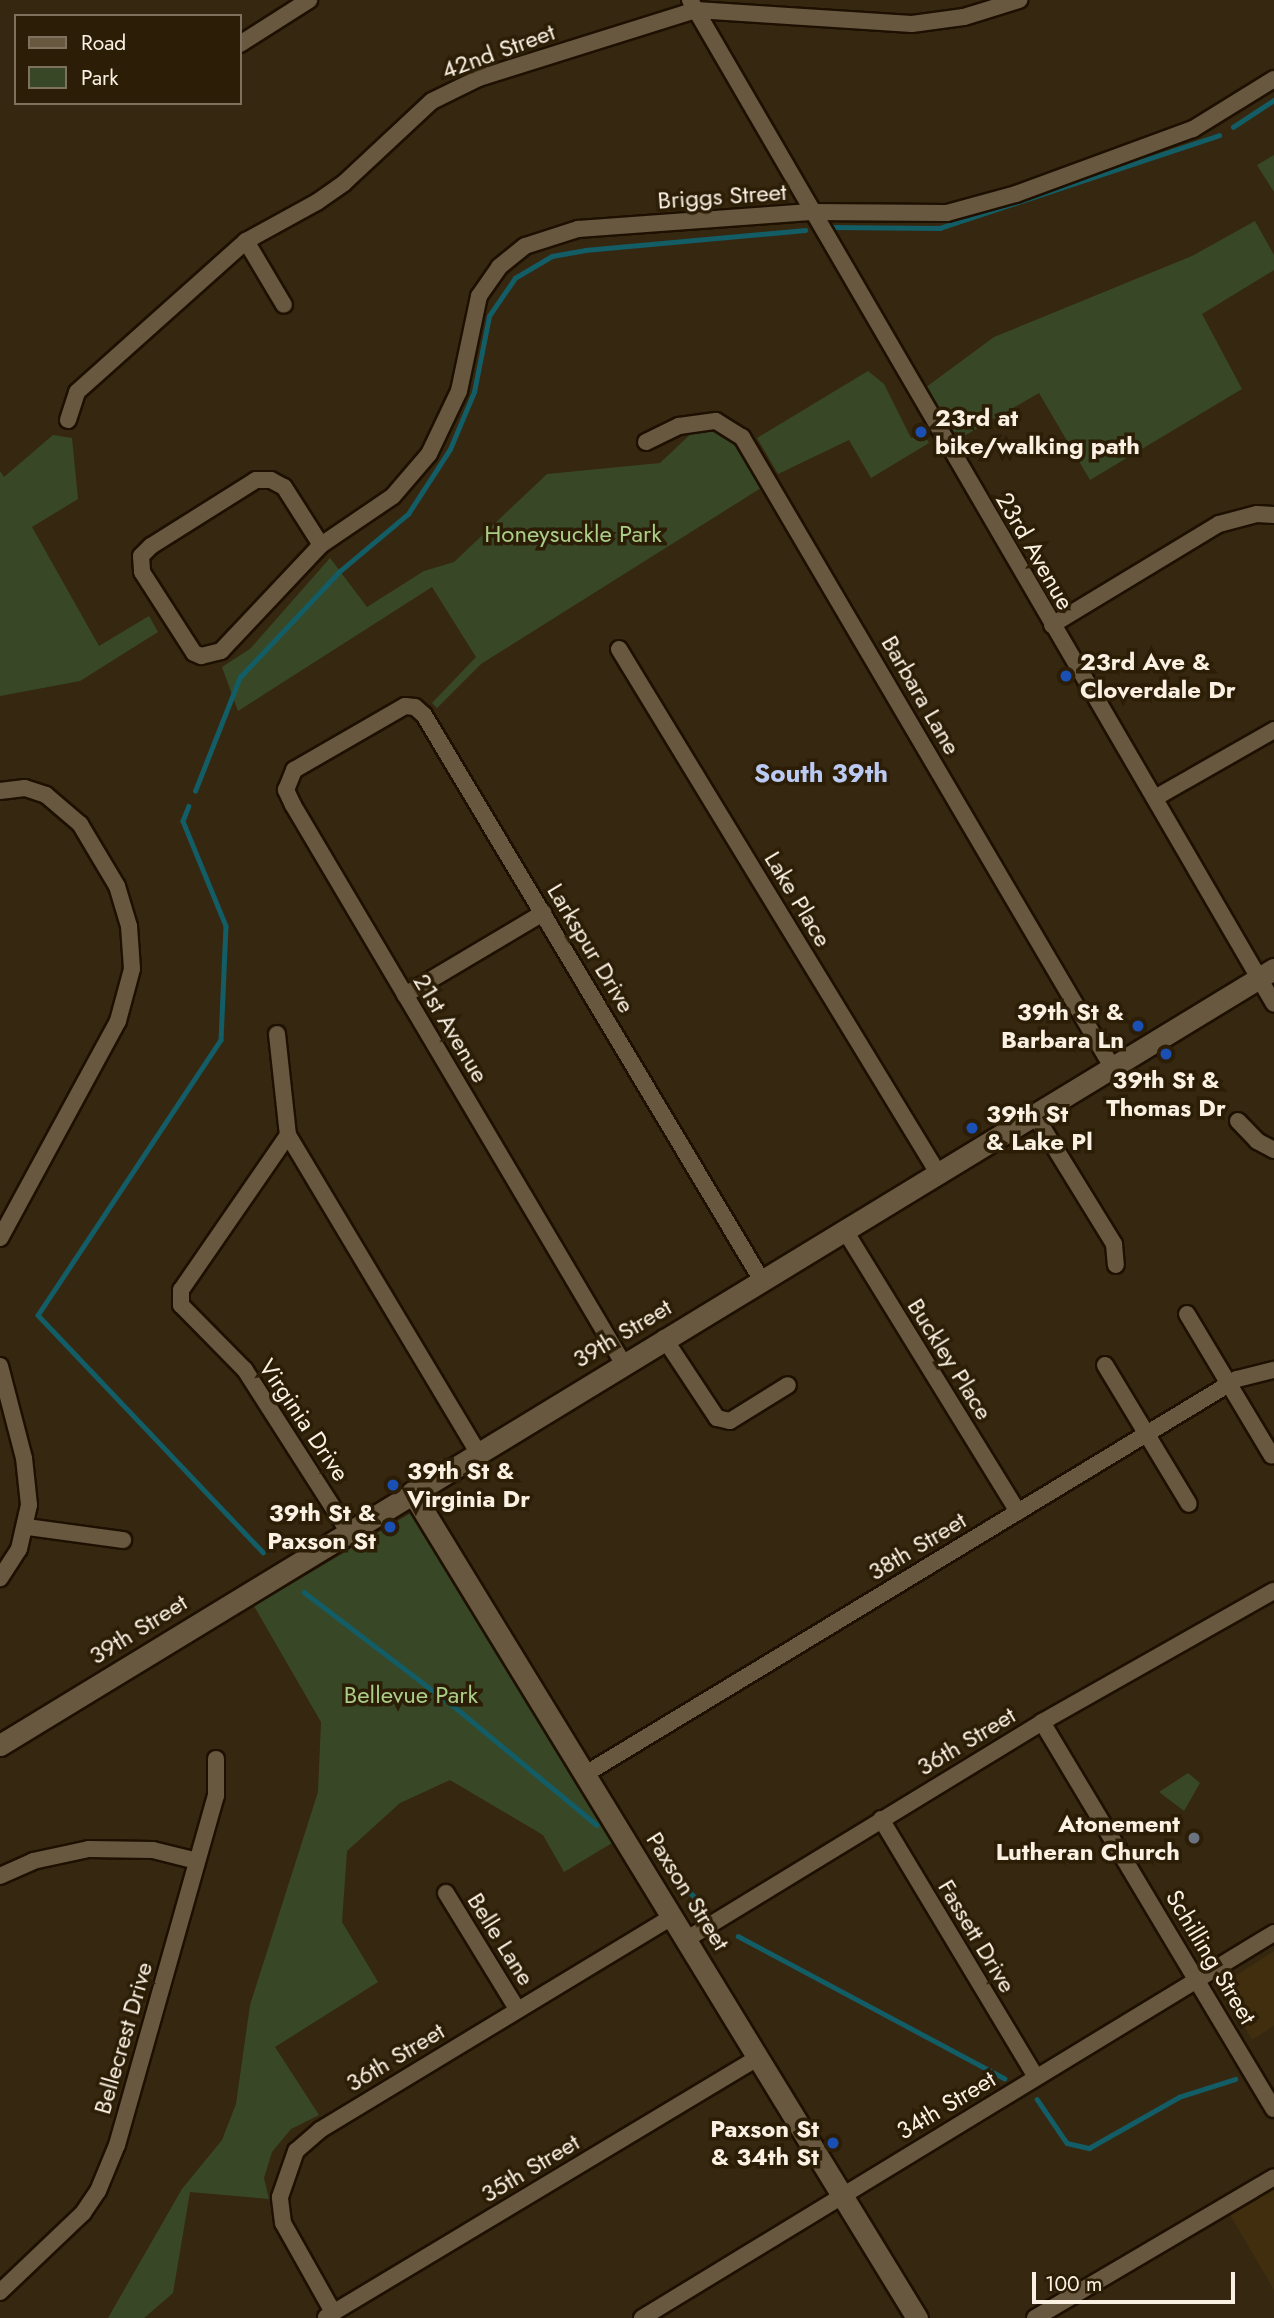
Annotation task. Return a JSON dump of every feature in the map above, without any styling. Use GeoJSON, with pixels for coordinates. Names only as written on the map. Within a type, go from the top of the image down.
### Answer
{"type":"FeatureCollection","features":[{"type":"Feature","properties":{"kind":"main road","name":"39th Street"},"geometry":{"type":"LineString","coordinates":[[0,1745],[477,1451],[1267,974]]}},
{"type":"Feature","properties":{"kind":"main road","name":"Paxson Street"},"geometry":{"type":"LineString","coordinates":[[412,1492],[587,1773],[917,2318]]}},
{"type":"Feature","properties":{"kind":"street"},"geometry":{"type":"LineString","coordinates":[[242,43],[309,0]]}},
{"type":"Feature","properties":{"kind":"street","name":"42nd Street"},"geometry":{"type":"LineString","coordinates":[[68,420],[77,393],[246,241],[344,183],[432,101],[479,78],[693,5],[912,24],[964,17],[1018,0]]}},
{"type":"Feature","properties":{"kind":"street","name":"23rd Avenue"},"geometry":{"type":"LineString","coordinates":[[693,5],[810,212],[1155,799],[1267,974],[1274,1004]]}},
{"type":"Feature","properties":{"kind":"street","name":"Briggs Street"},"geometry":{"type":"LineString","coordinates":[[321,545],[284,487],[271,480],[256,480],[151,546],[141,556],[142,572],[188,646],[201,656],[213,655],[321,545],[393,496],[429,454],[459,391],[479,296],[499,267],[525,246],[578,229],[810,212],[947,213],[1004,197],[1193,129],[1274,79]]}},
{"type":"Feature","properties":{"kind":"street"},"geometry":{"type":"LineString","coordinates":[[246,241],[284,305]]}},
{"type":"Feature","properties":{"kind":"street","name":"Barbara Lane"},"geometry":{"type":"LineString","coordinates":[[646,442],[679,426],[716,421],[742,437],[1112,1067]]}},
{"type":"Feature","properties":{"kind":"street"},"geometry":{"type":"LineString","coordinates":[[1052,625],[1219,524],[1257,514],[1274,515]]}},
{"type":"Feature","properties":{"kind":"street","name":"Lake Place"},"geometry":{"type":"LineString","coordinates":[[619,649],[938,1173]]}},
{"type":"Feature","properties":{"kind":"street","name":"Larkspur Drive"},"geometry":{"type":"LineString","coordinates":[[350,737],[405,706],[415,707],[543,913],[761,1279]]}},
{"type":"Feature","properties":{"kind":"street"},"geometry":{"type":"LineString","coordinates":[[1155,799],[1274,730]]}},
{"type":"Feature","properties":{"kind":"street","name":"21st Avenue"},"geometry":{"type":"LineString","coordinates":[[350,737],[294,770],[286,790],[623,1363]]}},
{"type":"Feature","properties":{"kind":"street"},"geometry":{"type":"LineString","coordinates":[[0,791],[25,788],[46,795],[80,824],[117,886],[129,926],[132,969],[118,1021],[0,1238]]}},
{"type":"Feature","properties":{"kind":"street"},"geometry":{"type":"LineString","coordinates":[[405,995],[543,913]]}},
{"type":"Feature","properties":{"kind":"street"},"geometry":{"type":"LineString","coordinates":[[276,1034],[288,1135],[477,1451]]}},
{"type":"Feature","properties":{"kind":"street"},"geometry":{"type":"LineString","coordinates":[[1034,1114],[1114,1244],[1116,1265]]}},
{"type":"Feature","properties":{"kind":"street"},"geometry":{"type":"LineString","coordinates":[[1238,1121],[1257,1141],[1274,1150]]}},
{"type":"Feature","properties":{"kind":"street","name":"Virginia Drive"},"geometry":{"type":"LineString","coordinates":[[288,1135],[181,1290],[181,1305],[245,1370],[348,1531]]}},
{"type":"Feature","properties":{"kind":"street","name":"Buckley Place"},"geometry":{"type":"LineString","coordinates":[[844,1229],[1018,1512]]}},
{"type":"Feature","properties":{"kind":"street"},"geometry":{"type":"LineString","coordinates":[[1187,1314],[1272,1456]]}},
{"type":"Feature","properties":{"kind":"street"},"geometry":{"type":"LineString","coordinates":[[664,1338],[717,1418],[730,1421],[788,1385]]}},
{"type":"Feature","properties":{"kind":"street"},"geometry":{"type":"LineString","coordinates":[[1105,1365],[1189,1504]]}},
{"type":"Feature","properties":{"kind":"street"},"geometry":{"type":"LineString","coordinates":[[0,1366],[23,1458],[27,1527],[0,1578]]}},
{"type":"Feature","properties":{"kind":"street","name":"38th Street"},"geometry":{"type":"LineString","coordinates":[[587,1773],[1229,1384],[1274,1370]]}},
{"type":"Feature","properties":{"kind":"street"},"geometry":{"type":"LineString","coordinates":[[27,1527],[123,1540]]}},
{"type":"Feature","properties":{"kind":"street","name":"36th Street"},"geometry":{"type":"LineString","coordinates":[[687,1939],[1042,1722],[1274,1591]]}},
{"type":"Feature","properties":{"kind":"street","name":"Schilling Street"},"geometry":{"type":"LineString","coordinates":[[1042,1722],[1274,2109]]}},
{"type":"Feature","properties":{"kind":"street","name":"Bellecrest Drive"},"geometry":{"type":"LineString","coordinates":[[0,2292],[48,2250],[98,2190],[117,2145],[216,1796],[216,1759]]}},
{"type":"Feature","properties":{"kind":"street","name":"Fassett Drive"},"geometry":{"type":"LineString","coordinates":[[881,1819],[1035,2077]]}},
{"type":"Feature","properties":{"kind":"street"},"geometry":{"type":"LineString","coordinates":[[0,1876],[57,1854],[100,1848],[153,1850],[197,1861]]}},
{"type":"Feature","properties":{"kind":"street","name":"Belle Lane"},"geometry":{"type":"LineString","coordinates":[[446,1893],[517,2009]]}},
{"type":"Feature","properties":{"kind":"street","name":"36th Street"},"geometry":{"type":"LineString","coordinates":[[328,2315],[283,2223],[280,2197],[296,2151],[320,2130],[673,1916]]}},
{"type":"Feature","properties":{"kind":"street","name":"34th Street"},"geometry":{"type":"LineString","coordinates":[[642,2318],[1274,1933]]}},
{"type":"Feature","properties":{"kind":"street","name":"35th Street"},"geometry":{"type":"LineString","coordinates":[[328,2315],[759,2057]]}},
{"type":"Feature","properties":{"kind":"street"},"geometry":{"type":"LineString","coordinates":[[1035,2318],[1274,2177]]}},
{"type":"Feature","properties":{"kind":"shaded area"},"geometry":{"type":"Polygon","coordinates":[[[1274,1951],[1274,2026],[1252,2040],[1221,1985],[1274,1951]]]}},
{"type":"Feature","properties":{"kind":"shaded area"},"geometry":{"type":"Polygon","coordinates":[[[1274,2187],[1274,2290],[1230,2215],[1274,2187]]]}},
{"type":"Feature","properties":{"kind":"green space"},"geometry":{"type":"Polygon","coordinates":[[[1274,155],[1274,192],[1257,165],[1274,155]]]}},
{"type":"Feature","properties":{"kind":"green space"},"geometry":{"type":"Polygon","coordinates":[[[1255,221],[1274,255],[1274,270],[1202,314],[1242,389],[1090,480],[1039,393],[957,440],[925,388],[994,337],[1192,256],[1255,221]]]}},
{"type":"Feature","properties":{"kind":"green space"},"geometry":{"type":"Polygon","coordinates":[[[868,371],[884,384],[911,438],[924,435],[929,443],[871,478],[849,440],[778,474],[757,438],[868,371]]]}},
{"type":"Feature","properties":{"kind":"green space","name":"Honeysuckle Park"},"geometry":{"type":"Polygon","coordinates":[[[713,429],[732,441],[761,488],[481,664],[437,708],[432,703],[476,657],[432,587],[238,711],[222,667],[250,649],[330,558],[367,607],[424,571],[454,562],[547,474],[660,463],[695,430],[713,429]]]}},
{"type":"Feature","properties":{"kind":"green space"},"geometry":{"type":"Polygon","coordinates":[[[53,435],[72,438],[78,499],[32,527],[99,646],[149,616],[158,632],[80,681],[0,696],[0,471],[4,477],[53,435]]]}},
{"type":"Feature","properties":{"kind":"green space","name":"Bellevue Park"},"geometry":{"type":"Polygon","coordinates":[[[411,1513],[612,1843],[564,1872],[543,1835],[450,1780],[400,1803],[347,1851],[342,1922],[378,1982],[275,2047],[319,2115],[291,2129],[272,2152],[264,2178],[269,2199],[190,2192],[173,2293],[144,2318],[108,2318],[182,2189],[222,2140],[236,2104],[250,2005],[318,1792],[321,1722],[254,1606],[411,1513]]]}},
{"type":"Feature","properties":{"kind":"green space"},"geometry":{"type":"Polygon","coordinates":[[[1188,1773],[1200,1783],[1184,1811],[1159,1792],[1188,1773]]]}},
{"type":"Feature","properties":{"kind":"waterway"},"geometry":{"type":"LineString","coordinates":[[1233,127],[1274,100]]}},
{"type":"Feature","properties":{"kind":"waterway"},"geometry":{"type":"LineString","coordinates":[[828,227],[940,228],[1219,135]]}},
{"type":"Feature","properties":{"kind":"waterway"},"geometry":{"type":"LineString","coordinates":[[195,791],[240,677],[340,571],[408,514],[450,449],[474,392],[489,316],[515,278],[552,256],[585,250],[805,230]]}},
{"type":"Feature","properties":{"kind":"waterway"},"geometry":{"type":"LineString","coordinates":[[189,806],[183,821],[226,926],[221,1040],[38,1315],[263,1552]]}},
{"type":"Feature","properties":{"kind":"waterway"},"geometry":{"type":"LineString","coordinates":[[304,1592],[462,1713],[597,1825]]}},
{"type":"Feature","properties":{"kind":"waterway"},"geometry":{"type":"LineString","coordinates":[[669,1874],[705,1906]]}},
{"type":"Feature","properties":{"kind":"waterway"},"geometry":{"type":"LineString","coordinates":[[738,1936],[1004,2078]]}},
{"type":"Feature","properties":{"kind":"waterway"},"geometry":{"type":"LineString","coordinates":[[1037,2099],[1067,2143],[1089,2148],[1179,2097],[1235,2079]]}},
{"type":"Feature","properties":{"kind":"place","name":"23rd at bike/walking path"},"geometry":{"type":"Point","coordinates":[921,432]}},
{"type":"Feature","properties":{"kind":"place","name":"23rd Ave & Cloverdale Dr"},"geometry":{"type":"Point","coordinates":[1066,676]}},
{"type":"Feature","properties":{"kind":"place","name":"39th St & Barbara Ln"},"geometry":{"type":"Point","coordinates":[1138,1026]}},
{"type":"Feature","properties":{"kind":"place","name":"39th St & Thomas Dr"},"geometry":{"type":"Point","coordinates":[1166,1054]}},
{"type":"Feature","properties":{"kind":"place","name":"39th St & Lake Pl"},"geometry":{"type":"Point","coordinates":[972,1128]}},
{"type":"Feature","properties":{"kind":"place","name":"39th St & Virginia Dr"},"geometry":{"type":"Point","coordinates":[393,1485]}},
{"type":"Feature","properties":{"kind":"place","name":"39th St & Paxson St"},"geometry":{"type":"Point","coordinates":[390,1527]}},
{"type":"Feature","properties":{"kind":"place","name":"Atonement Lutheran Church"},"geometry":{"type":"Point","coordinates":[1194,1838]}},
{"type":"Feature","properties":{"kind":"place","name":"Paxson St & 34th St"},"geometry":{"type":"Point","coordinates":[833,2143]}},
{"type":"Feature","properties":{"kind":"district","name":"South 39th"},"geometry":{"type":"Point","coordinates":[821,774]}}]}
